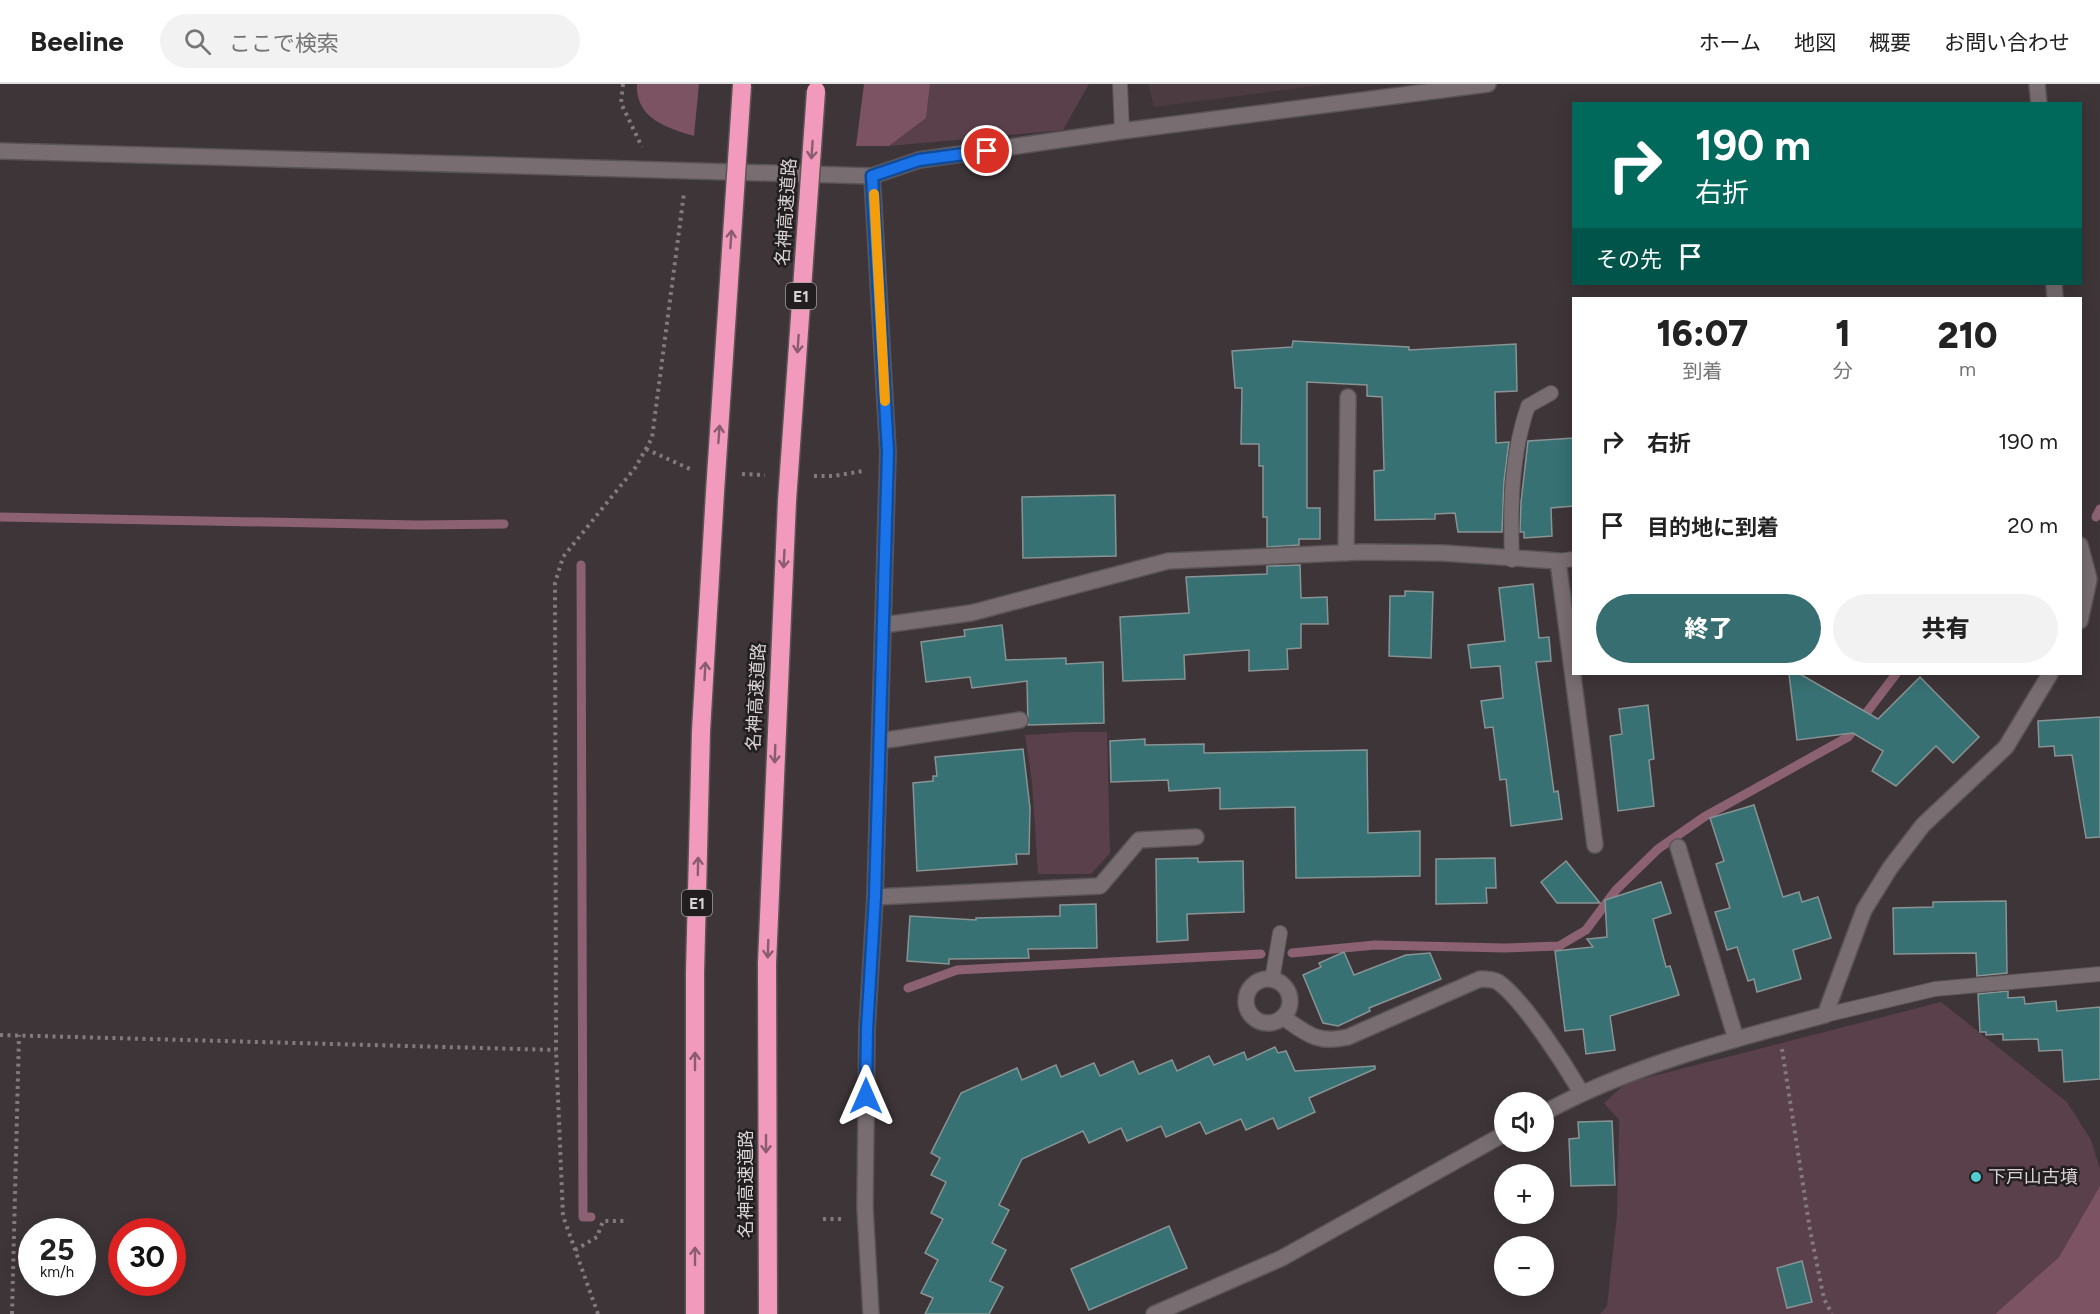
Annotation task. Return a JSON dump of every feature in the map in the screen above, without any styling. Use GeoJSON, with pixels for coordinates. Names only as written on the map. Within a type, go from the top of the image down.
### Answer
{"type":"FeatureCollection","features":[{"type":"Feature","properties":{"kind":"highway","name":"E1"},"geometry":{"type":"LineString","coordinates":[[695,1314],[695,974],[701,731],[742,85]]}},
{"type":"Feature","properties":{"kind":"highway","name":"名神高速道路"},"geometry":{"type":"LineString","coordinates":[[768,1314],[768,963],[787,501],[816,88]]}},
{"type":"Feature","properties":{"kind":"street"},"geometry":{"type":"LineString","coordinates":[[0,152],[872,176],[919,160],[1122,131],[1488,84]]}},
{"type":"Feature","properties":{"kind":"street"},"geometry":{"type":"LineString","coordinates":[[2037,84],[2039,102]]}},
{"type":"Feature","properties":{"kind":"street"},"geometry":{"type":"LineString","coordinates":[[870,1314],[865,1208],[866,1053],[875,897],[888,452],[872,176]]}},
{"type":"Feature","properties":{"kind":"street"},"geometry":{"type":"LineString","coordinates":[[1346,553],[1348,397]]}},
{"type":"Feature","properties":{"kind":"street"},"geometry":{"type":"LineString","coordinates":[[2082,549],[2095,578],[2082,615]]}},
{"type":"Feature","properties":{"kind":"street"},"geometry":{"type":"LineString","coordinates":[[883,625],[971,613],[1168,561],[1346,553],[1443,553],[1512,560],[1566,560],[1572,617]]}},
{"type":"Feature","properties":{"kind":"street"},"geometry":{"type":"LineString","coordinates":[[1578,675],[1596,845]]}},
{"type":"Feature","properties":{"kind":"street"},"geometry":{"type":"LineString","coordinates":[[1554,1107],[1581,1092],[1736,1039],[1825,1015],[1864,910],[1890,868],[1923,825],[2006,747],[2049,675]]}},
{"type":"Feature","properties":{"kind":"street"},"geometry":{"type":"LineString","coordinates":[[880,741],[1020,720]]}},
{"type":"Feature","properties":{"kind":"street"},"geometry":{"type":"LineString","coordinates":[[875,897],[1100,886],[1139,840],[1196,837]]}},
{"type":"Feature","properties":{"kind":"street"},"geometry":{"type":"LineString","coordinates":[[1678,847],[1736,1039]]}},
{"type":"Feature","properties":{"kind":"street"},"geometry":{"type":"LineString","coordinates":[[1283,1017],[1308,1035],[1328,1041],[1348,1037],[1480,979],[1496,980],[1510,992],[1567,1067],[1581,1092]]}},
{"type":"Feature","properties":{"kind":"street"},"geometry":{"type":"LineString","coordinates":[[1272,980],[1287,992],[1289,1005],[1283,1017],[1272,1023],[1259,1022],[1246,1008],[1249,989],[1260,981],[1272,980]]}},
{"type":"Feature","properties":{"kind":"street"},"geometry":{"type":"LineString","coordinates":[[1154,1314],[1282,1258],[1494,1140]]}},
{"type":"Feature","properties":{"kind":"lane"},"geometry":{"type":"LineString","coordinates":[[1120,84],[1122,131]]}},
{"type":"Feature","properties":{"kind":"lane"},"geometry":{"type":"LineString","coordinates":[[1512,560],[1510,507],[1520,429],[1528,406],[1551,393]]}},
{"type":"Feature","properties":{"kind":"lane"},"geometry":{"type":"LineString","coordinates":[[1272,980],[1280,933]]}},
{"type":"Feature","properties":{"kind":"lane"},"geometry":{"type":"LineString","coordinates":[[1825,1015],[1935,989],[2100,974]]}},
{"type":"Feature","properties":{"kind":"path"},"geometry":{"type":"LineString","coordinates":[[623,84],[621,103],[653,170]]}},
{"type":"Feature","properties":{"kind":"path"},"geometry":{"type":"LineString","coordinates":[[598,1314],[563,1216],[556,1050],[555,584],[563,557],[635,468],[652,438],[687,171]]}},
{"type":"Feature","properties":{"kind":"path"},"geometry":{"type":"LineString","coordinates":[[1779,1027],[1810,1230],[1824,1299],[1832,1314]]}},
{"type":"Feature","properties":{"kind":"path"},"geometry":{"type":"LineString","coordinates":[[0,1035],[556,1050]]}},
{"type":"Feature","properties":{"kind":"path"},"geometry":{"type":"LineString","coordinates":[[12,1314],[19,1035]]}},
{"type":"Feature","properties":{"kind":"path"},"geometry":{"type":"LineString","coordinates":[[575,1250],[597,1237],[603,1221],[628,1221]]}},
{"type":"Feature","properties":{"kind":"shaded area"},"geometry":{"type":"Polygon","coordinates":[[[637,84],[699,84],[694,136],[664,125],[647,114],[641,106],[637,84]]]}},
{"type":"Feature","properties":{"kind":"shaded area"},"geometry":{"type":"Polygon","coordinates":[[[864,84],[930,84],[926,118],[889,146],[856,146],[864,84]]]}},
{"type":"Feature","properties":{"kind":"shaded area"},"geometry":{"type":"Polygon","coordinates":[[[930,84],[1089,84],[1063,130],[889,146],[926,118],[930,84]]]}},
{"type":"Feature","properties":{"kind":"shaded area"},"geometry":{"type":"Polygon","coordinates":[[[1148,84],[1329,84],[1154,107],[1148,84]]]}},
{"type":"Feature","properties":{"kind":"shaded area"},"geometry":{"type":"Polygon","coordinates":[[[1107,732],[1110,853],[1091,874],[1038,874],[1032,782],[1025,735],[1107,732]]]}},
{"type":"Feature","properties":{"kind":"shaded area"},"geometry":{"type":"Polygon","coordinates":[[[1941,1002],[2067,1102],[2091,1140],[2100,1169],[2100,1187],[2059,1257],[1995,1314],[1600,1314],[1607,1306],[1617,1215],[1619,1120],[1604,1103],[1626,1083],[1941,1002]]]}},
{"type":"Feature","properties":{"kind":"shaded area"},"geometry":{"type":"Polygon","coordinates":[[[2100,1186],[2100,1314],[1995,1314],[2059,1257],[2100,1186]]]}},
{"type":"Feature","properties":{"kind":"building"},"geometry":{"type":"Polygon","coordinates":[[[1293,341],[1409,347],[1409,350],[1516,344],[1517,391],[1495,392],[1496,443],[1509,442],[1504,481],[1502,532],[1458,532],[1455,513],[1435,514],[1435,519],[1375,520],[1374,471],[1384,470],[1382,397],[1367,396],[1367,385],[1307,382],[1307,508],[1320,508],[1320,539],[1299,539],[1299,545],[1267,547],[1267,517],[1263,517],[1263,466],[1259,466],[1259,444],[1241,444],[1242,388],[1235,388],[1232,351],[1292,347],[1293,341]]]}},
{"type":"Feature","properties":{"kind":"building"},"geometry":{"type":"Polygon","coordinates":[[[1572,438],[1572,506],[1551,508],[1552,536],[1524,538],[1524,532],[1520,532],[1528,441],[1572,438]]]}},
{"type":"Feature","properties":{"kind":"building"},"geometry":{"type":"Polygon","coordinates":[[[1115,495],[1116,556],[1023,558],[1022,497],[1115,495]]]}},
{"type":"Feature","properties":{"kind":"building"},"geometry":{"type":"Polygon","coordinates":[[[1300,565],[1301,598],[1327,597],[1328,624],[1301,624],[1301,648],[1287,649],[1288,669],[1249,671],[1249,650],[1184,655],[1185,679],[1123,681],[1120,617],[1189,613],[1186,577],[1267,574],[1267,566],[1300,565]]]}},
{"type":"Feature","properties":{"kind":"building"},"geometry":{"type":"Polygon","coordinates":[[[1533,584],[1539,638],[1549,637],[1551,661],[1536,662],[1554,792],[1558,791],[1562,819],[1511,826],[1506,779],[1500,780],[1493,727],[1485,728],[1481,701],[1503,698],[1500,666],[1471,668],[1468,645],[1505,641],[1499,588],[1533,584]]]}},
{"type":"Feature","properties":{"kind":"building"},"geometry":{"type":"Polygon","coordinates":[[[1405,591],[1433,592],[1431,658],[1389,656],[1390,596],[1405,596],[1405,591]]]}},
{"type":"Feature","properties":{"kind":"building"},"geometry":{"type":"Polygon","coordinates":[[[1002,625],[1006,660],[1066,658],[1066,664],[1103,662],[1104,723],[1028,725],[1027,681],[972,688],[970,677],[926,682],[921,642],[965,636],[964,630],[1002,625]]]}},
{"type":"Feature","properties":{"kind":"building"},"geometry":{"type":"Polygon","coordinates":[[[1789,675],[1802,675],[1878,719],[1920,677],[1979,737],[1953,763],[1936,746],[1896,786],[1872,771],[1883,751],[1853,733],[1797,740],[1789,675]]]}},
{"type":"Feature","properties":{"kind":"building"},"geometry":{"type":"Polygon","coordinates":[[[1648,705],[1654,759],[1649,760],[1654,806],[1618,811],[1610,736],[1622,734],[1619,709],[1648,705]]]}},
{"type":"Feature","properties":{"kind":"building"},"geometry":{"type":"Polygon","coordinates":[[[2100,717],[2100,837],[2086,838],[2072,755],[2055,756],[2054,746],[2039,747],[2038,721],[2100,717]]]}},
{"type":"Feature","properties":{"kind":"building"},"geometry":{"type":"Polygon","coordinates":[[[1145,739],[1145,745],[1204,744],[1204,753],[1367,750],[1368,833],[1420,831],[1420,876],[1296,878],[1295,807],[1220,809],[1220,788],[1169,791],[1168,780],[1111,782],[1110,741],[1145,739]]]}},
{"type":"Feature","properties":{"kind":"building"},"geometry":{"type":"Polygon","coordinates":[[[1023,749],[1030,808],[1029,854],[1016,854],[1017,864],[917,871],[913,783],[933,781],[933,776],[937,776],[935,757],[1023,749]]]}},
{"type":"Feature","properties":{"kind":"building"},"geometry":{"type":"Polygon","coordinates":[[[1754,805],[1783,897],[1799,892],[1802,902],[1818,897],[1831,938],[1793,950],[1801,979],[1757,992],[1754,979],[1748,981],[1737,947],[1727,950],[1715,912],[1730,908],[1716,864],[1724,861],[1710,818],[1754,805]]]}},
{"type":"Feature","properties":{"kind":"building"},"geometry":{"type":"Polygon","coordinates":[[[1198,858],[1198,862],[1243,861],[1244,912],[1187,914],[1188,940],[1157,942],[1156,859],[1198,858]]]}},
{"type":"Feature","properties":{"kind":"building"},"geometry":{"type":"Polygon","coordinates":[[[1495,858],[1496,888],[1486,888],[1487,903],[1436,904],[1436,859],[1495,858]]]}},
{"type":"Feature","properties":{"kind":"building"},"geometry":{"type":"Polygon","coordinates":[[[1566,861],[1600,903],[1557,903],[1541,882],[1566,861]]]}},
{"type":"Feature","properties":{"kind":"building"},"geometry":{"type":"Polygon","coordinates":[[[1661,882],[1671,913],[1653,919],[1666,967],[1670,966],[1679,995],[1610,1016],[1615,1050],[1586,1054],[1583,1029],[1565,1031],[1555,951],[1593,947],[1587,939],[1607,937],[1605,900],[1661,882]]]}},
{"type":"Feature","properties":{"kind":"building"},"geometry":{"type":"Polygon","coordinates":[[[2006,901],[2007,973],[1977,976],[1976,953],[1894,954],[1893,908],[1933,907],[1933,902],[2006,901]]]}},
{"type":"Feature","properties":{"kind":"building"},"geometry":{"type":"Polygon","coordinates":[[[1096,904],[1097,948],[1028,949],[1029,958],[949,959],[949,964],[907,961],[910,916],[976,920],[976,918],[1060,916],[1060,905],[1096,904]]]}},
{"type":"Feature","properties":{"kind":"building"},"geometry":{"type":"Polygon","coordinates":[[[1344,952],[1354,975],[1406,955],[1430,953],[1441,979],[1369,1008],[1370,1011],[1338,1026],[1323,1023],[1303,975],[1321,967],[1319,963],[1344,952]]]}},
{"type":"Feature","properties":{"kind":"building"},"geometry":{"type":"Polygon","coordinates":[[[2008,991],[2008,998],[2024,997],[2025,1004],[2056,1001],[2057,1011],[2100,1007],[2100,1079],[2064,1082],[2062,1050],[2039,1051],[2038,1039],[2003,1040],[2003,1034],[1986,1035],[1986,1032],[1980,1032],[1978,994],[2008,991]]]}},
{"type":"Feature","properties":{"kind":"building"},"geometry":{"type":"Polygon","coordinates":[[[1275,1047],[1278,1053],[1286,1051],[1295,1071],[1375,1066],[1375,1069],[1309,1098],[1315,1112],[1278,1129],[1273,1118],[1246,1130],[1241,1119],[1206,1134],[1200,1122],[1166,1137],[1161,1126],[1127,1141],[1121,1128],[1089,1143],[1083,1131],[1022,1159],[999,1205],[1009,1210],[992,1243],[1006,1250],[990,1281],[1003,1287],[989,1314],[925,1314],[933,1298],[921,1293],[938,1260],[925,1253],[943,1219],[931,1213],[946,1182],[931,1175],[940,1158],[931,1153],[961,1093],[1017,1068],[1022,1080],[1056,1065],[1061,1077],[1094,1063],[1100,1076],[1133,1061],[1139,1074],[1172,1060],[1177,1071],[1209,1056],[1214,1065],[1244,1052],[1247,1060],[1275,1047]]]}},
{"type":"Feature","properties":{"kind":"building"},"geometry":{"type":"Polygon","coordinates":[[[1612,1121],[1615,1185],[1571,1186],[1569,1139],[1579,1138],[1578,1122],[1612,1121]]]}},
{"type":"Feature","properties":{"kind":"building"},"geometry":{"type":"Polygon","coordinates":[[[1169,1226],[1187,1268],[1089,1310],[1071,1269],[1169,1226]]]}},
{"type":"Feature","properties":{"kind":"building"},"geometry":{"type":"Polygon","coordinates":[[[1802,1261],[1812,1302],[1787,1308],[1777,1268],[1802,1261]]]}},
{"type":"Feature","properties":{"kind":"waterway"},"geometry":{"type":"LineString","coordinates":[[2096,517],[2100,509]]}},
{"type":"Feature","properties":{"kind":"waterway"},"geometry":{"type":"LineString","coordinates":[[0,517],[418,525],[504,524]]}},
{"type":"Feature","properties":{"kind":"waterway"},"geometry":{"type":"LineString","coordinates":[[581,565],[583,1217],[591,1217]]}},
{"type":"Feature","properties":{"kind":"waterway"},"geometry":{"type":"LineString","coordinates":[[1292,953],[1375,945],[1505,948],[1559,946],[1586,930],[1616,890],[1658,849],[1704,817],[1848,737],[1895,675]]}},
{"type":"Feature","properties":{"kind":"waterway"},"geometry":{"type":"LineString","coordinates":[[908,988],[957,970],[1261,954]]}},
{"type":"Feature","properties":{"kind":"slow traffic"},"geometry":{"type":"LineString","coordinates":[[874,194],[885,401]]}},
{"type":"Feature","properties":{"kind":"place","name":"下戸山古墳"},"geometry":{"type":"Point","coordinates":[1976,1177]}},
{"type":"Feature","properties":{"kind":"route"},"geometry":{"type":"LineString","coordinates":[[866,1096],[867,1029],[875,897],[888,452],[876,208],[872,176],[919,160],[987,151]]}}]}
